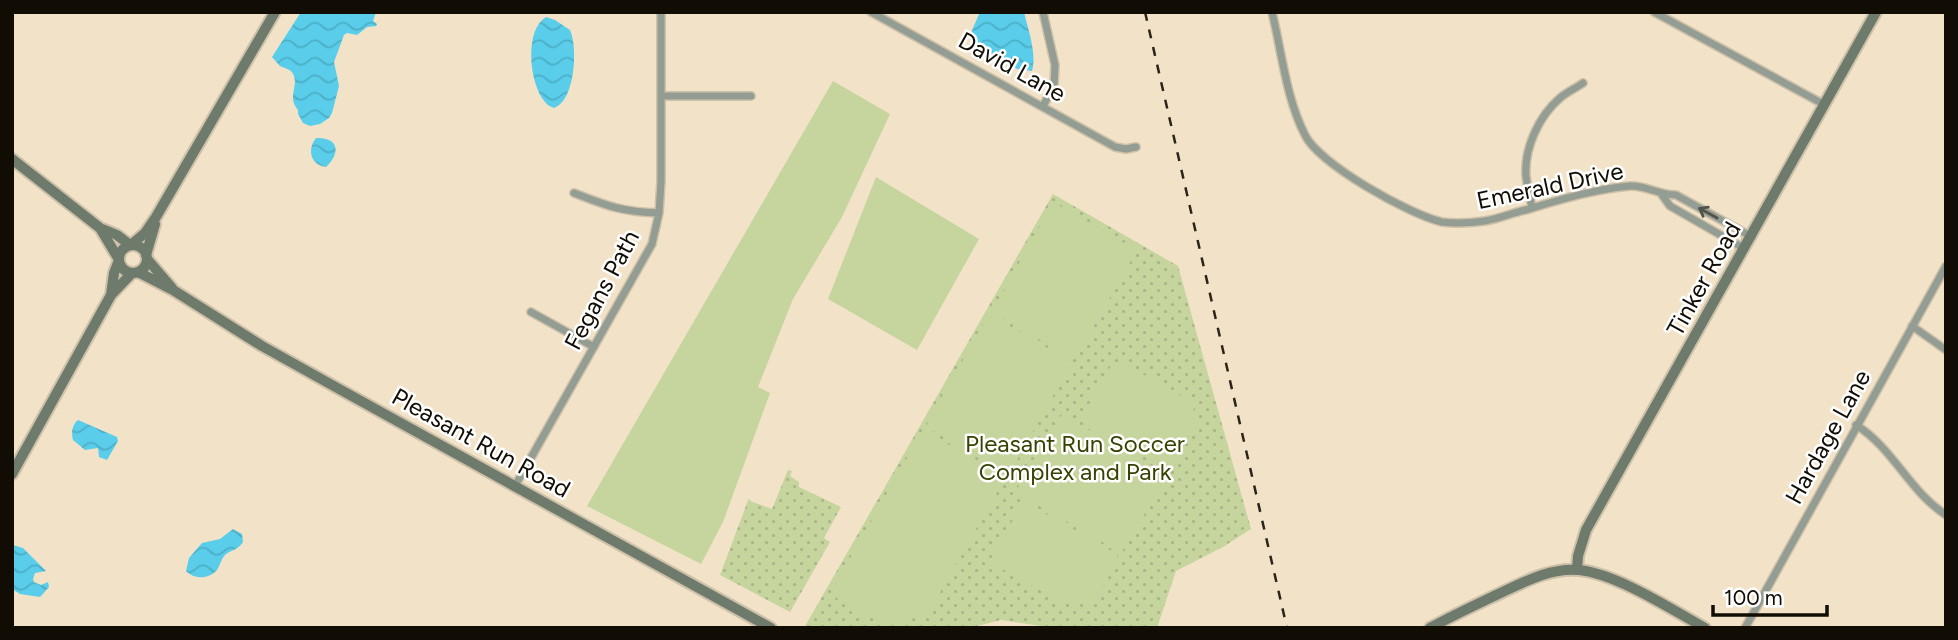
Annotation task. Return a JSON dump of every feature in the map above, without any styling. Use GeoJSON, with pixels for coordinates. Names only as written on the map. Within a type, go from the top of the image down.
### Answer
{"type":"FeatureCollection","features":[{"type":"Feature","properties":{"kind":"main road"},"geometry":{"type":"LineString","coordinates":[[111,295],[121,251],[145,233],[156,217],[275,12]]}},
{"type":"Feature","properties":{"kind":"main road","name":"Tinker Road"},"geometry":{"type":"LineString","coordinates":[[1577,570],[1578,556],[1587,530],[1876,12]]}},
{"type":"Feature","properties":{"kind":"main road"},"geometry":{"type":"LineString","coordinates":[[12,159],[100,228],[148,252]]}},
{"type":"Feature","properties":{"kind":"main road"},"geometry":{"type":"LineString","coordinates":[[12,474],[111,295],[145,266],[156,217]]}},
{"type":"Feature","properties":{"kind":"main road"},"geometry":{"type":"LineString","coordinates":[[100,228],[125,271],[135,273]]}},
{"type":"Feature","properties":{"kind":"main road"},"geometry":{"type":"LineString","coordinates":[[110,246],[114,273]]}},
{"type":"Feature","properties":{"kind":"main road","name":"Pleasant Run Road"},"geometry":{"type":"LineString","coordinates":[[148,252],[156,268],[173,290]]}},
{"type":"Feature","properties":{"kind":"main road","name":"Pleasant Run Road"},"geometry":{"type":"LineString","coordinates":[[135,273],[173,290],[272,351],[771,628]]}},
{"type":"Feature","properties":{"kind":"main road"},"geometry":{"type":"LineString","coordinates":[[1430,628],[1529,580],[1552,573],[1577,570],[1605,577],[1645,595],[1705,628]]}},
{"type":"Feature","properties":{"kind":"street","name":"Fegans Path"},"geometry":{"type":"LineString","coordinates":[[515,485],[652,244],[659,213],[661,182],[661,12]]}},
{"type":"Feature","properties":{"kind":"street","name":"David Lane"},"geometry":{"type":"LineString","coordinates":[[871,12],[1115,147],[1136,147]]}},
{"type":"Feature","properties":{"kind":"street"},"geometry":{"type":"LineString","coordinates":[[1043,12],[1055,65],[1054,86],[1043,106]]}},
{"type":"Feature","properties":{"kind":"street","name":"Emerald Drive"},"geometry":{"type":"LineString","coordinates":[[1272,12],[1298,121],[1311,146],[1362,184],[1419,214],[1454,223],[1487,220],[1604,190],[1632,186],[1662,195],[1676,195],[1752,237]]}},
{"type":"Feature","properties":{"kind":"street"},"geometry":{"type":"LineString","coordinates":[[1654,12],[1825,105]]}},
{"type":"Feature","properties":{"kind":"street"},"geometry":{"type":"LineString","coordinates":[[1532,208],[1526,175],[1528,151],[1534,135],[1555,104],[1583,83]]}},
{"type":"Feature","properties":{"kind":"street"},"geometry":{"type":"LineString","coordinates":[[661,96],[751,96]]}},
{"type":"Feature","properties":{"kind":"street"},"geometry":{"type":"LineString","coordinates":[[574,193],[612,208],[659,213]]}},
{"type":"Feature","properties":{"kind":"street","name":"Emerald Drive"},"geometry":{"type":"LineString","coordinates":[[1662,195],[1670,206],[1745,248]]}},
{"type":"Feature","properties":{"kind":"street","name":"Hardage Lane"},"geometry":{"type":"LineString","coordinates":[[1745,628],[1946,266]]}},
{"type":"Feature","properties":{"kind":"street"},"geometry":{"type":"LineString","coordinates":[[531,312],[594,347]]}},
{"type":"Feature","properties":{"kind":"street"},"geometry":{"type":"LineString","coordinates":[[1912,326],[1946,350]]}},
{"type":"Feature","properties":{"kind":"street"},"geometry":{"type":"LineString","coordinates":[[1856,425],[1883,448],[1923,498],[1946,515]]}},
{"type":"Feature","properties":{"kind":"green space"},"geometry":{"type":"Polygon","coordinates":[[[833,81],[890,114],[842,217],[793,299],[758,387],[770,393],[723,522],[701,564],[587,506],[833,81]]]}},
{"type":"Feature","properties":{"kind":"green space"},"geometry":{"type":"Polygon","coordinates":[[[876,177],[979,239],[917,350],[828,299],[876,177]]]}},
{"type":"Feature","properties":{"kind":"green space","name":"Pleasant Run Soccer Complex and Park"},"geometry":{"type":"Polygon","coordinates":[[[1053,194],[1178,266],[1251,529],[1176,571],[1157,628],[1054,628],[1001,620],[969,628],[804,628],[1053,194]]]}},
{"type":"Feature","properties":{"kind":"green space"},"geometry":{"type":"Polygon","coordinates":[[[1053,202],[1137,250],[1078,354],[1070,357],[996,315],[993,310],[1053,202]]]}},
{"type":"Feature","properties":{"kind":"green space"},"geometry":{"type":"Polygon","coordinates":[[[990,317],[1067,359],[1071,364],[1013,467],[1007,472],[927,425],[990,317]]]}},
{"type":"Feature","properties":{"kind":"green space"},"geometry":{"type":"Polygon","coordinates":[[[1120,361],[1192,402],[1197,423],[1169,469],[1083,421],[1083,415],[1112,364],[1120,361]]]}},
{"type":"Feature","properties":{"kind":"green space"},"geometry":{"type":"Polygon","coordinates":[[[1060,416],[1165,475],[1123,550],[1113,548],[1018,492],[1018,487],[1060,416]]]}},
{"type":"Feature","properties":{"kind":"green space"},"geometry":{"type":"Polygon","coordinates":[[[926,432],[1000,473],[1004,480],[929,612],[901,622],[879,620],[839,600],[832,590],[920,435],[926,432]]]}},
{"type":"Feature","properties":{"kind":"green space"},"geometry":{"type":"Polygon","coordinates":[[[788,470],[792,471],[790,476],[799,482],[799,487],[841,507],[824,538],[830,542],[790,612],[720,575],[749,498],[750,501],[772,509],[788,470]]]}},
{"type":"Feature","properties":{"kind":"green space"},"geometry":{"type":"Polygon","coordinates":[[[1027,503],[1117,554],[1112,573],[1097,594],[1079,603],[1061,601],[993,563],[992,556],[1021,506],[1027,503]]]}},
{"type":"Feature","properties":{"kind":"water"},"geometry":{"type":"Polygon","coordinates":[[[301,12],[376,12],[373,21],[377,24],[367,27],[357,35],[344,35],[334,62],[339,86],[332,113],[320,124],[310,126],[303,123],[293,101],[293,74],[272,57],[301,12]]]}},
{"type":"Feature","properties":{"kind":"water"},"geometry":{"type":"Polygon","coordinates":[[[980,12],[1024,12],[1033,49],[1032,71],[1017,69],[977,46],[970,35],[980,12]]]}},
{"type":"Feature","properties":{"kind":"water"},"geometry":{"type":"Polygon","coordinates":[[[546,17],[570,30],[574,49],[570,85],[561,103],[554,108],[547,104],[540,94],[532,71],[534,33],[546,17]]]}},
{"type":"Feature","properties":{"kind":"water"},"geometry":{"type":"Polygon","coordinates":[[[316,138],[329,140],[335,147],[334,156],[326,167],[313,160],[311,151],[316,138]]]}},
{"type":"Feature","properties":{"kind":"water"},"geometry":{"type":"Polygon","coordinates":[[[78,420],[117,437],[118,441],[107,460],[99,457],[98,448],[85,450],[73,440],[72,429],[78,420]]]}},
{"type":"Feature","properties":{"kind":"water"},"geometry":{"type":"Polygon","coordinates":[[[233,529],[242,534],[243,542],[222,558],[213,573],[201,577],[186,571],[189,558],[202,543],[220,539],[233,529]]]}},
{"type":"Feature","properties":{"kind":"water"},"geometry":{"type":"Polygon","coordinates":[[[13,545],[23,548],[46,571],[35,573],[33,579],[41,585],[48,582],[49,587],[40,597],[20,594],[12,589],[13,545]]]}},
{"type":"Feature","properties":{"kind":"railway"},"geometry":{"type":"LineString","coordinates":[[1145,12],[1287,628]]}}]}
